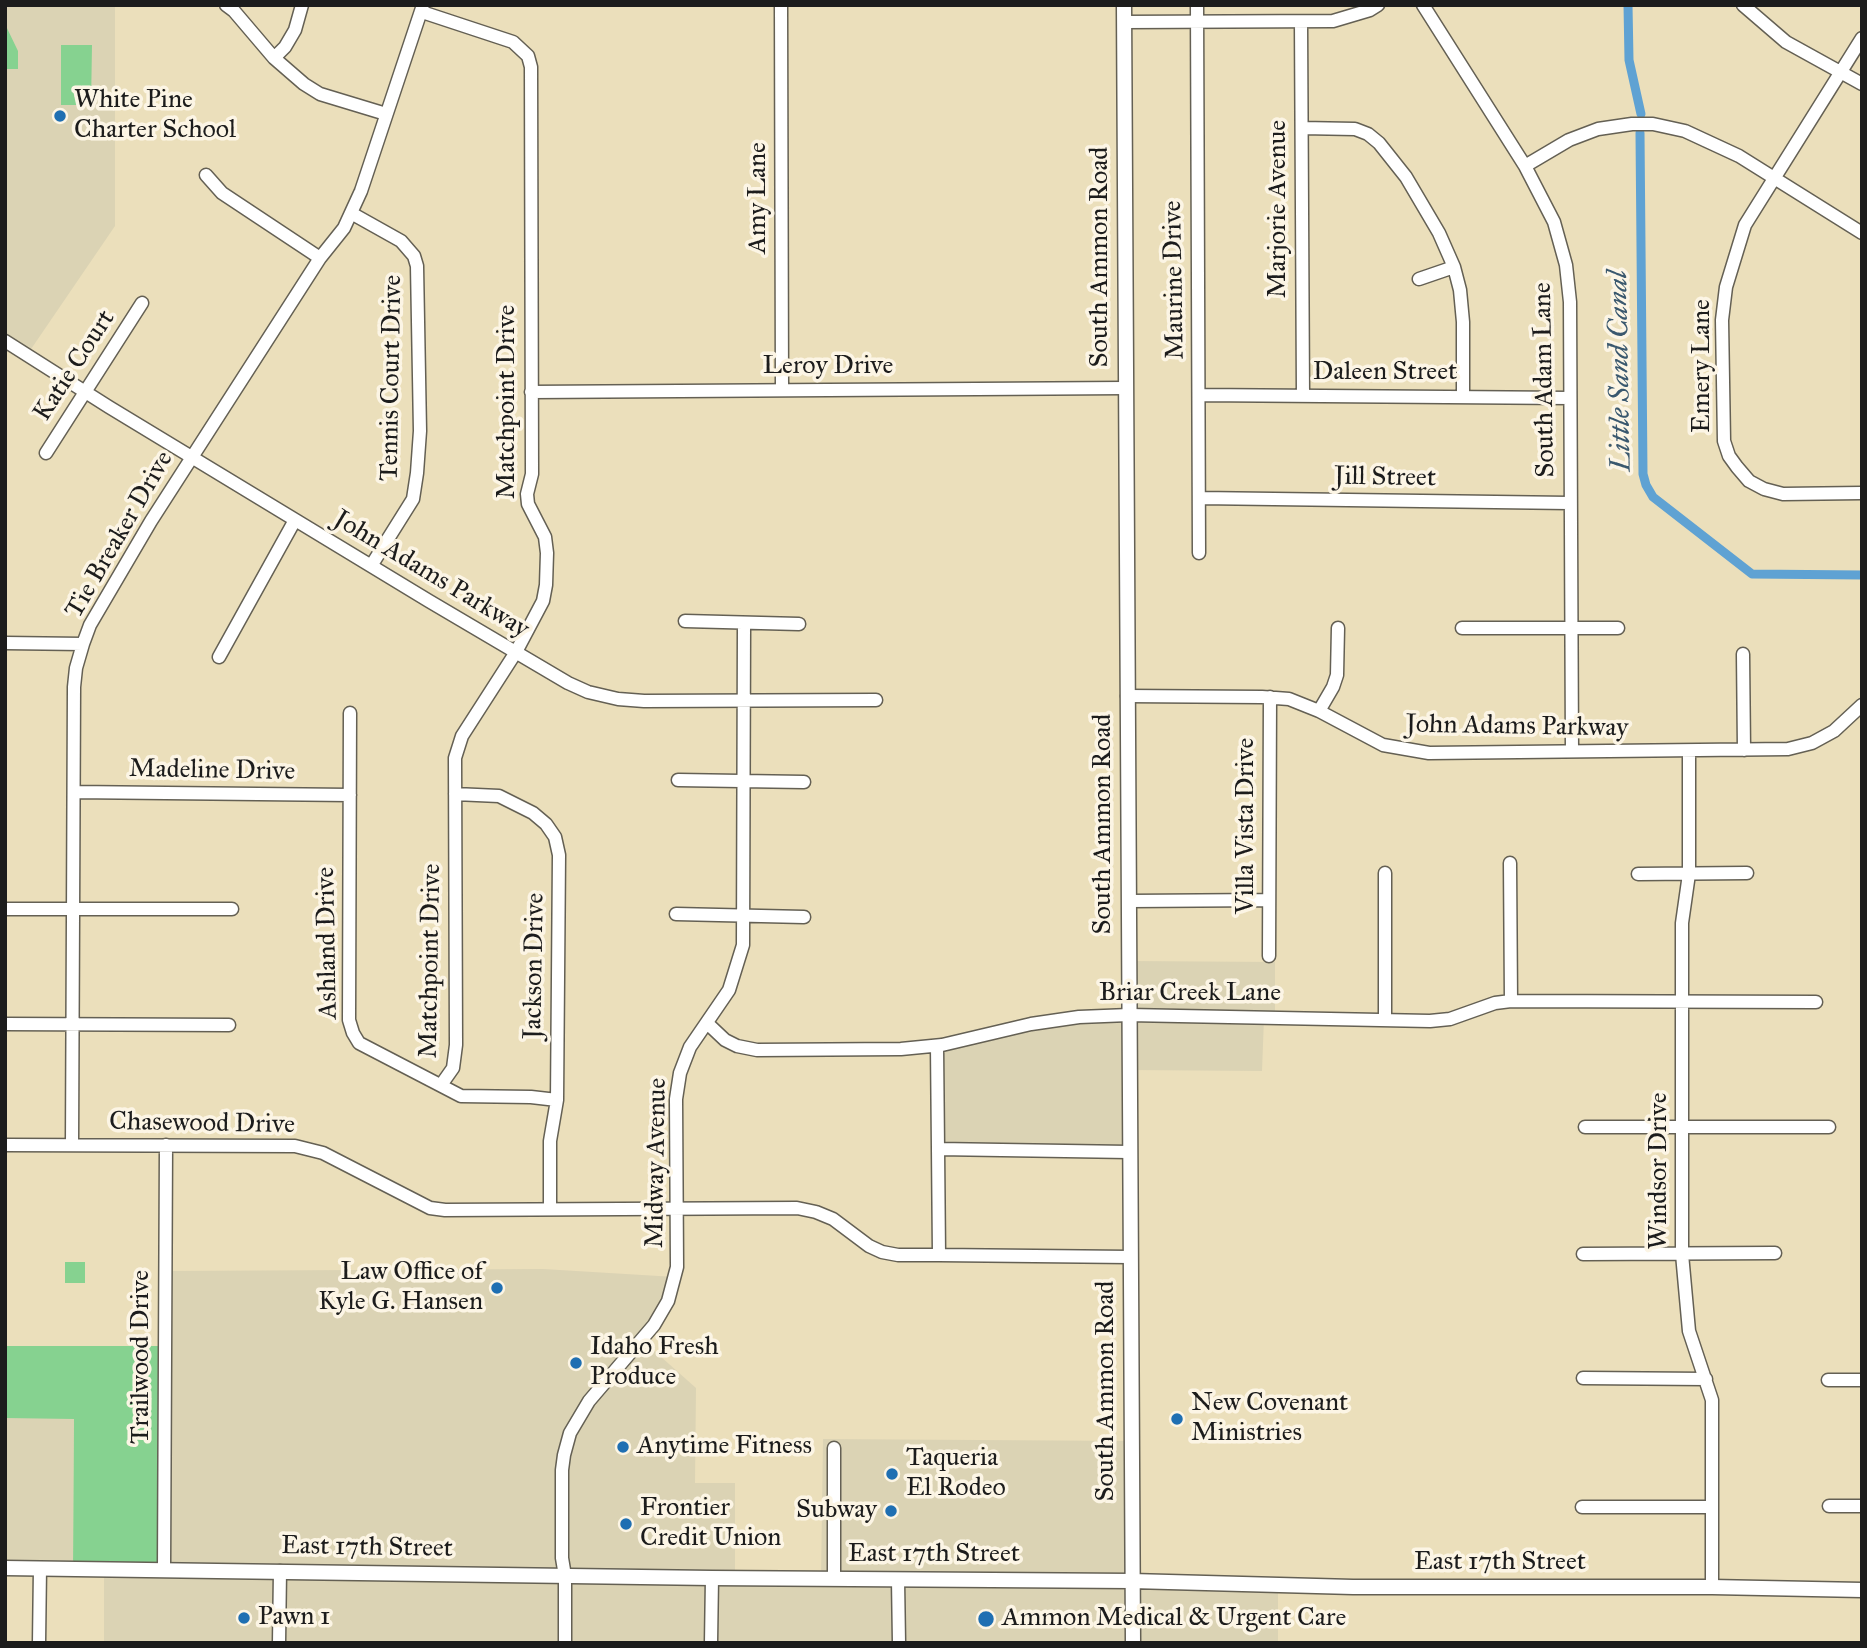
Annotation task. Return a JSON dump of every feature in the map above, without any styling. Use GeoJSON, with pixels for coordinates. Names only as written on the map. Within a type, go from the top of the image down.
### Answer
{"type":"FeatureCollection","features":[{"type":"Feature","properties":{"kind":"main road","name":"South Ammon Road"},"geometry":{"type":"LineString","coordinates":[[1124,5],[1133,1643]]}},
{"type":"Feature","properties":{"kind":"main road","name":"East 17th Street"},"geometry":{"type":"LineString","coordinates":[[5,1568],[834,1580],[1132,1581],[1353,1587],[1712,1587],[1862,1590]]}},
{"type":"Feature","properties":{"kind":"street"},"geometry":{"type":"LineString","coordinates":[[226,5],[274,58],[304,84],[320,94],[386,114]]}},
{"type":"Feature","properties":{"kind":"street"},"geometry":{"type":"LineString","coordinates":[[274,58],[285,47],[295,30],[302,5]]}},
{"type":"Feature","properties":{"kind":"street","name":"Amy Lane"},"geometry":{"type":"LineString","coordinates":[[781,5],[782,390]]}},
{"type":"Feature","properties":{"kind":"street","name":"Maurine Drive"},"geometry":{"type":"LineString","coordinates":[[1197,5],[1199,553]]}},
{"type":"Feature","properties":{"kind":"street"},"geometry":{"type":"LineString","coordinates":[[1125,22],[1333,21],[1370,10],[1377,5]]}},
{"type":"Feature","properties":{"kind":"street","name":"South Adam Lane"},"geometry":{"type":"LineString","coordinates":[[1423,5],[1525,166],[1554,222],[1566,265],[1570,302],[1572,751]]}},
{"type":"Feature","properties":{"kind":"street"},"geometry":{"type":"LineString","coordinates":[[1743,5],[1786,42],[1862,84]]}},
{"type":"Feature","properties":{"kind":"street","name":"Tie Breaker Drive"},"geometry":{"type":"LineString","coordinates":[[72,1145],[74,687],[76,667],[83,644],[90,625],[109,592],[191,457],[320,258],[344,228],[423,8]]}},
{"type":"Feature","properties":{"kind":"street","name":"Matchpoint Drive"},"geometry":{"type":"LineString","coordinates":[[423,8],[513,42],[528,56],[531,67],[532,474],[527,494],[528,504],[545,537],[547,569],[542,601],[516,652],[462,736],[455,758],[456,1045],[453,1068],[442,1085]]}},
{"type":"Feature","properties":{"kind":"street","name":"Marjorie Avenue"},"geometry":{"type":"LineString","coordinates":[[1301,22],[1303,395]]}},
{"type":"Feature","properties":{"kind":"street","name":"Emery Lane"},"geometry":{"type":"LineString","coordinates":[[1862,37],[1745,225],[1726,287],[1722,320],[1724,441],[1737,467],[1749,481],[1764,489],[1783,494],[1862,493]]}},
{"type":"Feature","properties":{"kind":"street"},"geometry":{"type":"LineString","coordinates":[[1525,166],[1569,140],[1598,129],[1653,124],[1685,131],[1739,156],[1862,233]]}},
{"type":"Feature","properties":{"kind":"street"},"geometry":{"type":"LineString","coordinates":[[1302,128],[1355,129],[1368,134],[1379,143],[1413,188],[1439,233],[1454,267],[1460,290],[1464,396]]}},
{"type":"Feature","properties":{"kind":"street"},"geometry":{"type":"LineString","coordinates":[[206,175],[222,193],[320,258]]}},
{"type":"Feature","properties":{"kind":"street","name":"Tennis Court Drive"},"geometry":{"type":"LineString","coordinates":[[351,214],[401,242],[414,256],[417,266],[420,430],[417,473],[412,499],[372,566]]}},
{"type":"Feature","properties":{"kind":"street"},"geometry":{"type":"LineString","coordinates":[[1419,279],[1454,267]]}},
{"type":"Feature","properties":{"kind":"street","name":"Katie Court"},"geometry":{"type":"LineString","coordinates":[[46,453],[142,303]]}},
{"type":"Feature","properties":{"kind":"street","name":"John Adams Parkway"},"geometry":{"type":"LineString","coordinates":[[5,341],[191,457],[568,683],[602,695],[644,701],[876,700]]}},
{"type":"Feature","properties":{"kind":"street","name":"Leroy Drive"},"geometry":{"type":"LineString","coordinates":[[531,392],[1125,388]]}},
{"type":"Feature","properties":{"kind":"street","name":"Daleen Street"},"geometry":{"type":"LineString","coordinates":[[1199,395],[1570,398]]}},
{"type":"Feature","properties":{"kind":"street","name":"Jill Street"},"geometry":{"type":"LineString","coordinates":[[1200,498],[1569,502]]}},
{"type":"Feature","properties":{"kind":"street"},"geometry":{"type":"LineString","coordinates":[[219,657],[295,520]]}},
{"type":"Feature","properties":{"kind":"street"},"geometry":{"type":"LineString","coordinates":[[685,621],[799,624]]}},
{"type":"Feature","properties":{"kind":"street","name":"Midway Avenue"},"geometry":{"type":"LineString","coordinates":[[565,1643],[562,1470],[570,1433],[589,1401],[654,1325],[668,1301],[677,1266],[676,1099],[680,1073],[690,1048],[729,990],[743,945],[744,624]]}},
{"type":"Feature","properties":{"kind":"street"},"geometry":{"type":"LineString","coordinates":[[1319,711],[1337,675],[1338,628]]}},
{"type":"Feature","properties":{"kind":"street"},"geometry":{"type":"LineString","coordinates":[[1462,628],[1618,628]]}},
{"type":"Feature","properties":{"kind":"street"},"geometry":{"type":"LineString","coordinates":[[5,643],[83,644]]}},
{"type":"Feature","properties":{"kind":"street"},"geometry":{"type":"LineString","coordinates":[[1743,654],[1744,750]]}},
{"type":"Feature","properties":{"kind":"street","name":"John Adams Parkway"},"geometry":{"type":"LineString","coordinates":[[1127,696],[1289,699],[1319,711],[1383,746],[1429,753],[1788,749],[1812,743],[1834,731],[1862,705]]}},
{"type":"Feature","properties":{"kind":"street","name":"Villa Vista Drive"},"geometry":{"type":"LineString","coordinates":[[1269,956],[1270,697]]}},
{"type":"Feature","properties":{"kind":"street","name":"Ashland Drive"},"geometry":{"type":"LineString","coordinates":[[350,713],[349,1020],[352,1033],[359,1043],[461,1096],[557,1100]]}},
{"type":"Feature","properties":{"kind":"street","name":"Windsor Drive"},"geometry":{"type":"LineString","coordinates":[[1689,751],[1689,874],[1682,923],[1682,1254],[1689,1331],[1712,1400],[1712,1587]]}},
{"type":"Feature","properties":{"kind":"street"},"geometry":{"type":"LineString","coordinates":[[678,780],[804,782]]}},
{"type":"Feature","properties":{"kind":"street","name":"Madeline Drive"},"geometry":{"type":"LineString","coordinates":[[74,792],[349,795]]}},
{"type":"Feature","properties":{"kind":"street","name":"Jackson Drive"},"geometry":{"type":"LineString","coordinates":[[456,794],[499,796],[533,813],[546,824],[555,837],[559,855],[557,1100],[550,1141],[550,1209]]}},
{"type":"Feature","properties":{"kind":"street"},"geometry":{"type":"LineString","coordinates":[[1510,863],[1511,1001]]}},
{"type":"Feature","properties":{"kind":"street"},"geometry":{"type":"LineString","coordinates":[[1385,873],[1385,1019]]}},
{"type":"Feature","properties":{"kind":"street"},"geometry":{"type":"LineString","coordinates":[[1639,874],[1747,873]]}},
{"type":"Feature","properties":{"kind":"street"},"geometry":{"type":"LineString","coordinates":[[1130,901],[1269,900]]}},
{"type":"Feature","properties":{"kind":"street"},"geometry":{"type":"LineString","coordinates":[[5,909],[232,909]]}},
{"type":"Feature","properties":{"kind":"street"},"geometry":{"type":"LineString","coordinates":[[676,914],[804,916]]}},
{"type":"Feature","properties":{"kind":"street","name":"Briar Creek Lane"},"geometry":{"type":"LineString","coordinates":[[707,1023],[725,1040],[737,1046],[757,1050],[901,1049],[937,1046],[1043,1022],[1079,1017],[1129,1015],[1450,1019],[1494,1003],[1511,1001],[1816,1002]]}},
{"type":"Feature","properties":{"kind":"street"},"geometry":{"type":"LineString","coordinates":[[5,1024],[229,1025]]}},
{"type":"Feature","properties":{"kind":"street"},"geometry":{"type":"LineString","coordinates":[[937,1046],[939,1255]]}},
{"type":"Feature","properties":{"kind":"street"},"geometry":{"type":"LineString","coordinates":[[1585,1127],[1829,1127]]}},
{"type":"Feature","properties":{"kind":"street","name":"Chasewood Drive"},"geometry":{"type":"LineString","coordinates":[[5,1145],[295,1146],[323,1153],[430,1208],[445,1210],[797,1208],[833,1219],[869,1246],[898,1255],[1130,1257]]}},
{"type":"Feature","properties":{"kind":"street","name":"Trailwood Drive"},"geometry":{"type":"LineString","coordinates":[[164,1569],[166,1146]]}},
{"type":"Feature","properties":{"kind":"street"},"geometry":{"type":"LineString","coordinates":[[938,1149],[1129,1152]]}},
{"type":"Feature","properties":{"kind":"street"},"geometry":{"type":"LineString","coordinates":[[1583,1254],[1775,1253]]}},
{"type":"Feature","properties":{"kind":"street"},"geometry":{"type":"LineString","coordinates":[[1583,1378],[1706,1379]]}},
{"type":"Feature","properties":{"kind":"street"},"geometry":{"type":"LineString","coordinates":[[1828,1380],[1862,1380]]}},
{"type":"Feature","properties":{"kind":"street"},"geometry":{"type":"LineString","coordinates":[[834,1448],[834,1580]]}},
{"type":"Feature","properties":{"kind":"street"},"geometry":{"type":"LineString","coordinates":[[1829,1506],[1862,1506]]}},
{"type":"Feature","properties":{"kind":"street"},"geometry":{"type":"LineString","coordinates":[[1582,1507],[1711,1507]]}},
{"type":"Feature","properties":{"kind":"street"},"geometry":{"type":"LineString","coordinates":[[39,1643],[40,1568]]}},
{"type":"Feature","properties":{"kind":"street"},"geometry":{"type":"LineString","coordinates":[[279,1643],[280,1571]]}},
{"type":"Feature","properties":{"kind":"street"},"geometry":{"type":"LineString","coordinates":[[711,1643],[712,1578]]}},
{"type":"Feature","properties":{"kind":"street"},"geometry":{"type":"LineString","coordinates":[[898,1580],[899,1643]]}},
{"type":"Feature","properties":{"kind":"shaded area","name":"White Pine Charter School"},"geometry":{"type":"Polygon","coordinates":[[[5,5],[115,5],[115,226],[27,355],[5,341],[5,5]]]}},
{"type":"Feature","properties":{"kind":"shaded area"},"geometry":{"type":"Polygon","coordinates":[[[1129,961],[1275,962],[1275,1017],[1264,1018],[1262,1071],[1129,1070],[1129,1152],[933,1151],[934,1046],[1031,1024],[1129,1015],[1129,961]]]}},
{"type":"Feature","properties":{"kind":"shaded area"},"geometry":{"type":"Polygon","coordinates":[[[543,1269],[675,1277],[642,1340],[696,1388],[695,1483],[735,1483],[735,1578],[821,1579],[823,1439],[1132,1441],[1132,1580],[1278,1586],[1278,1643],[104,1643],[104,1568],[164,1569],[166,1271],[543,1269]]]}},
{"type":"Feature","properties":{"kind":"shaded area"},"geometry":{"type":"Polygon","coordinates":[[[5,1418],[74,1418],[73,1568],[5,1568],[5,1418]]]}},
{"type":"Feature","properties":{"kind":"green space"},"geometry":{"type":"Polygon","coordinates":[[[5,24],[18,51],[18,69],[5,69],[5,24]]]}},
{"type":"Feature","properties":{"kind":"green space"},"geometry":{"type":"Polygon","coordinates":[[[61,45],[92,45],[91,105],[61,105],[61,45]]]}},
{"type":"Feature","properties":{"kind":"green space"},"geometry":{"type":"Polygon","coordinates":[[[65,1262],[85,1262],[85,1283],[65,1283],[65,1262]]]}},
{"type":"Feature","properties":{"kind":"green space"},"geometry":{"type":"Polygon","coordinates":[[[5,1346],[165,1346],[164,1569],[73,1568],[74,1419],[5,1418],[5,1346]]]}},
{"type":"Feature","properties":{"kind":"waterway","name":"Little Sand Canal"},"geometry":{"type":"LineString","coordinates":[[1628,5],[1629,60],[1641,114]]}},
{"type":"Feature","properties":{"kind":"waterway","name":"Little Sand Canal"},"geometry":{"type":"LineString","coordinates":[[1640,133],[1643,474],[1646,485],[1653,497],[1752,574],[1862,575]]}},
{"type":"Feature","properties":{"kind":"place","name":"White Pine Charter School"},"geometry":{"type":"Point","coordinates":[60,116]}},
{"type":"Feature","properties":{"kind":"place","name":"Law Office of Kyle G. Hansen"},"geometry":{"type":"Point","coordinates":[497,1288]}},
{"type":"Feature","properties":{"kind":"place","name":"Idaho Fresh Produce"},"geometry":{"type":"Point","coordinates":[576,1363]}},
{"type":"Feature","properties":{"kind":"place","name":"New Covenant Ministries"},"geometry":{"type":"Point","coordinates":[1177,1419]}},
{"type":"Feature","properties":{"kind":"place","name":"Anytime Fitness"},"geometry":{"type":"Point","coordinates":[623,1447]}},
{"type":"Feature","properties":{"kind":"place","name":"Taqueria El Rodeo"},"geometry":{"type":"Point","coordinates":[892,1474]}},
{"type":"Feature","properties":{"kind":"place","name":"Subway"},"geometry":{"type":"Point","coordinates":[891,1511]}},
{"type":"Feature","properties":{"kind":"place","name":"Frontier Credit Union"},"geometry":{"type":"Point","coordinates":[626,1524]}},
{"type":"Feature","properties":{"kind":"place","name":"Pawn 1"},"geometry":{"type":"Point","coordinates":[244,1618]}},
{"type":"Feature","properties":{"kind":"place","name":"Ammon Medical & Urgent Care"},"geometry":{"type":"Point","coordinates":[986,1619]}}]}
